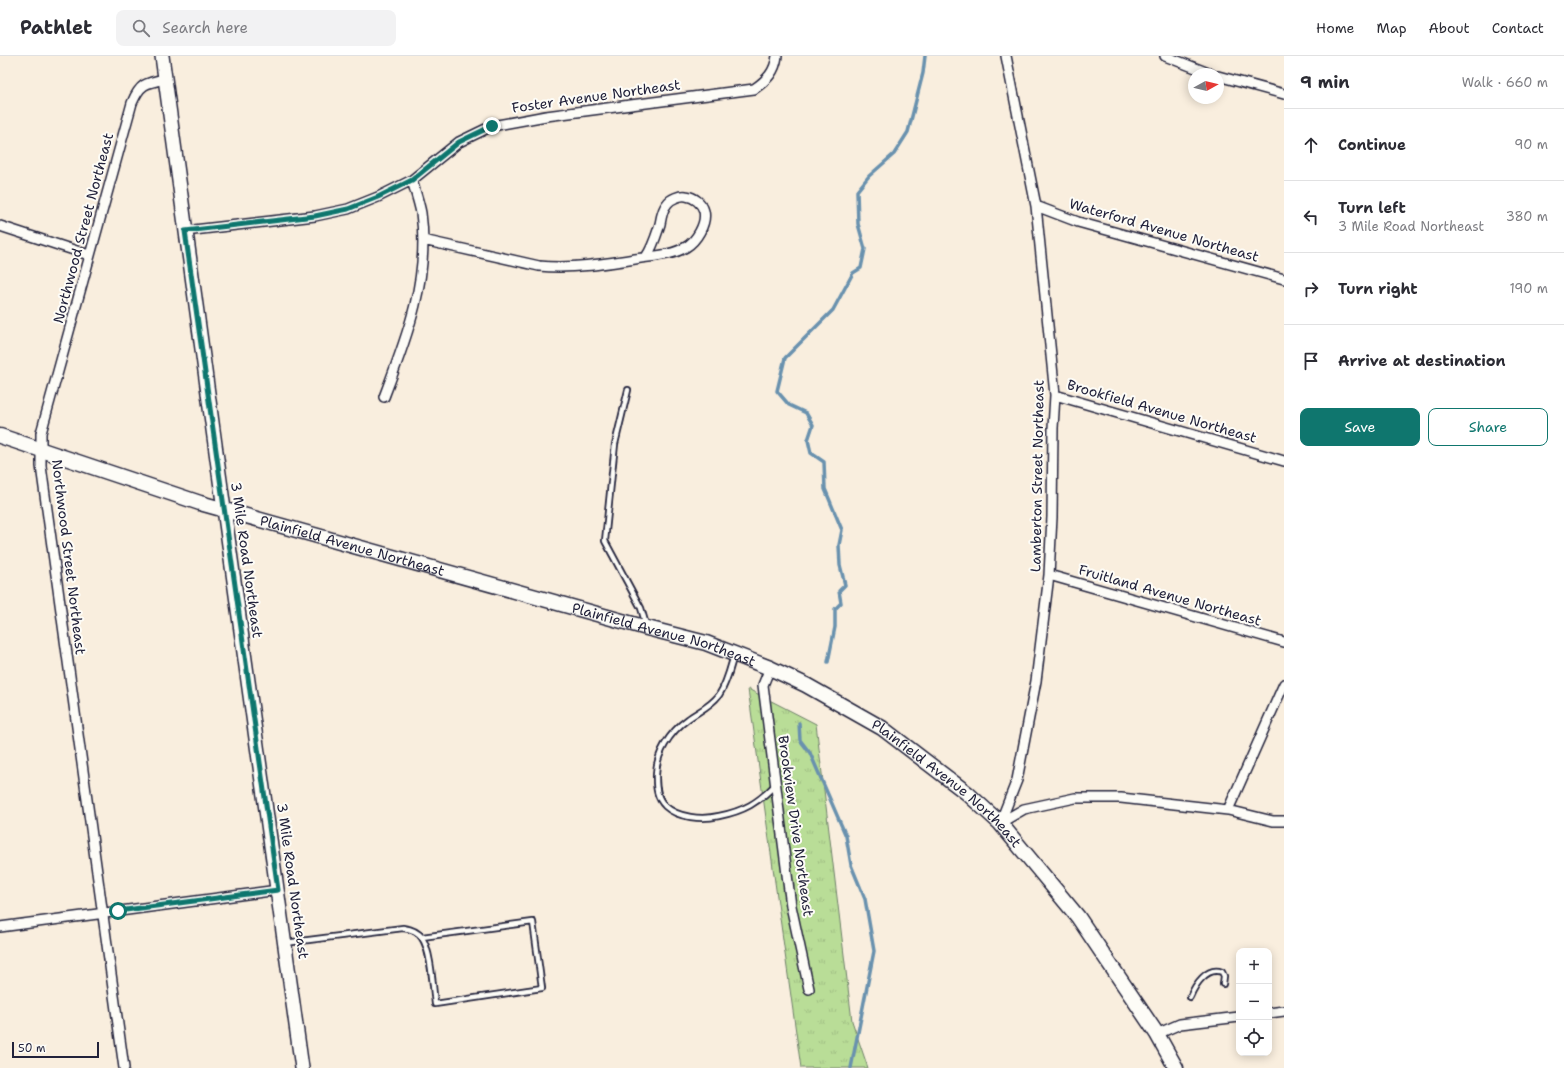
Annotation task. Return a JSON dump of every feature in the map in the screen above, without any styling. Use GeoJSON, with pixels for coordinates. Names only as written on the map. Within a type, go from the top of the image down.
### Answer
{"type":"FeatureCollection","features":[{"type":"Feature","properties":{"kind":"main road","name":"3 Mile Road Northeast"},"geometry":{"type":"LineString","coordinates":[[162,56],[185,231],[286,943],[302,1068]]}},
{"type":"Feature","properties":{"kind":"main road","name":"Plainfield Avenue Northeast"},"geometry":{"type":"LineString","coordinates":[[0,436],[200,503],[224,508],[647,628],[706,643],[770,668],[806,685],[882,728],[967,793],[1000,823],[1078,916],[1157,1034],[1176,1068]]}},
{"type":"Feature","properties":{"kind":"street","name":"Foster Avenue Northeast"},"geometry":{"type":"LineString","coordinates":[[185,231],[315,216],[348,209],[378,197],[412,180],[459,142],[492,126],[546,116],[754,89],[767,80],[776,64],[777,56]]}},
{"type":"Feature","properties":{"kind":"street","name":"Lamberton Street Northeast"},"geometry":{"type":"LineString","coordinates":[[1000,823],[1017,780],[1036,681],[1049,575],[1052,517],[1053,428],[1056,395],[1036,206],[1006,56]]}},
{"type":"Feature","properties":{"kind":"street"},"geometry":{"type":"LineString","coordinates":[[1165,56],[1196,68]]}},
{"type":"Feature","properties":{"kind":"street"},"geometry":{"type":"LineString","coordinates":[[1224,78],[1284,94]]}},
{"type":"Feature","properties":{"kind":"street","name":"Northwood Street Northeast"},"geometry":{"type":"LineString","coordinates":[[124,1068],[41,466],[41,433],[89,254],[132,103],[136,92],[143,85],[148,82],[165,80]]}},
{"type":"Feature","properties":{"kind":"street"},"geometry":{"type":"LineString","coordinates":[[384,397],[407,336],[421,279],[423,240],[421,212],[412,180]]}},
{"type":"Feature","properties":{"kind":"street"},"geometry":{"type":"LineString","coordinates":[[423,240],[539,266],[557,268],[579,267],[670,254],[686,247],[695,239],[704,220],[704,211],[700,204],[694,199],[685,196],[677,197],[667,204],[652,249],[646,257]]}},
{"type":"Feature","properties":{"kind":"street","name":"Waterford Avenue Northeast"},"geometry":{"type":"LineString","coordinates":[[1036,206],[1078,222],[1284,279]]}},
{"type":"Feature","properties":{"kind":"street"},"geometry":{"type":"LineString","coordinates":[[0,226],[89,254]]}},
{"type":"Feature","properties":{"kind":"street","name":"Brookfield Avenue Northeast"},"geometry":{"type":"LineString","coordinates":[[1056,395],[1284,461]]}},
{"type":"Feature","properties":{"kind":"street","name":"Fruitland Avenue Northeast"},"geometry":{"type":"LineString","coordinates":[[1049,575],[1284,642]]}},
{"type":"Feature","properties":{"kind":"street","name":"Brookview Drive Northeast"},"geometry":{"type":"LineString","coordinates":[[770,668],[763,685],[791,906],[809,989]]}},
{"type":"Feature","properties":{"kind":"street"},"geometry":{"type":"LineString","coordinates":[[1228,810],[1284,684]]}},
{"type":"Feature","properties":{"kind":"street"},"geometry":{"type":"LineString","coordinates":[[1000,823],[1024,809],[1076,798],[1121,798],[1228,810],[1273,821],[1284,821]]}},
{"type":"Feature","properties":{"kind":"street"},"geometry":{"type":"LineString","coordinates":[[0,927],[278,890]]}},
{"type":"Feature","properties":{"kind":"street"},"geometry":{"type":"LineString","coordinates":[[1272,1013],[1284,1011]]}},
{"type":"Feature","properties":{"kind":"street"},"geometry":{"type":"LineString","coordinates":[[1157,1034],[1180,1024],[1236,1017]]}},
{"type":"Feature","properties":{"kind":"lane"},"geometry":{"type":"LineString","coordinates":[[628,390],[615,444],[605,541],[641,608],[647,628]]}},
{"type":"Feature","properties":{"kind":"lane"},"geometry":{"type":"LineString","coordinates":[[734,654],[727,679],[720,694],[709,706],[677,728],[664,746],[656,770],[657,793],[663,804],[675,813],[698,818],[715,817],[743,810],[753,805],[776,784]]}},
{"type":"Feature","properties":{"kind":"lane"},"geometry":{"type":"LineString","coordinates":[[286,943],[403,928],[414,931],[422,937],[427,948],[435,1004],[542,988],[533,922],[422,937]]}},
{"type":"Feature","properties":{"kind":"lane"},"geometry":{"type":"LineString","coordinates":[[1190,997],[1195,986],[1210,972],[1217,970],[1222,972],[1224,976],[1223,984]]}},
{"type":"Feature","properties":{"kind":"green space"},"geometry":{"type":"Polygon","coordinates":[[[748,689],[816,724],[852,1021],[868,1068],[801,1068],[748,689]]]}},
{"type":"Feature","properties":{"kind":"waterway"},"geometry":{"type":"LineString","coordinates":[[828,662],[835,627],[835,609],[841,603],[839,591],[845,585],[840,565],[839,545],[842,530],[825,489],[824,462],[811,453],[808,440],[813,425],[806,413],[789,405],[777,391],[785,358],[833,310],[853,273],[861,268],[865,249],[858,224],[857,191],[869,176],[894,154],[908,132],[923,73],[925,56]]}},
{"type":"Feature","properties":{"kind":"waterway"},"geometry":{"type":"LineString","coordinates":[[799,723],[800,740],[810,753],[846,836],[851,865],[865,899],[874,951],[851,1068]]}},
{"type":"Feature","properties":{"kind":"route"},"geometry":{"type":"LineString","coordinates":[[118,911],[278,890],[185,231],[315,216],[348,209],[378,197],[412,180],[459,142],[492,126]]}}]}
